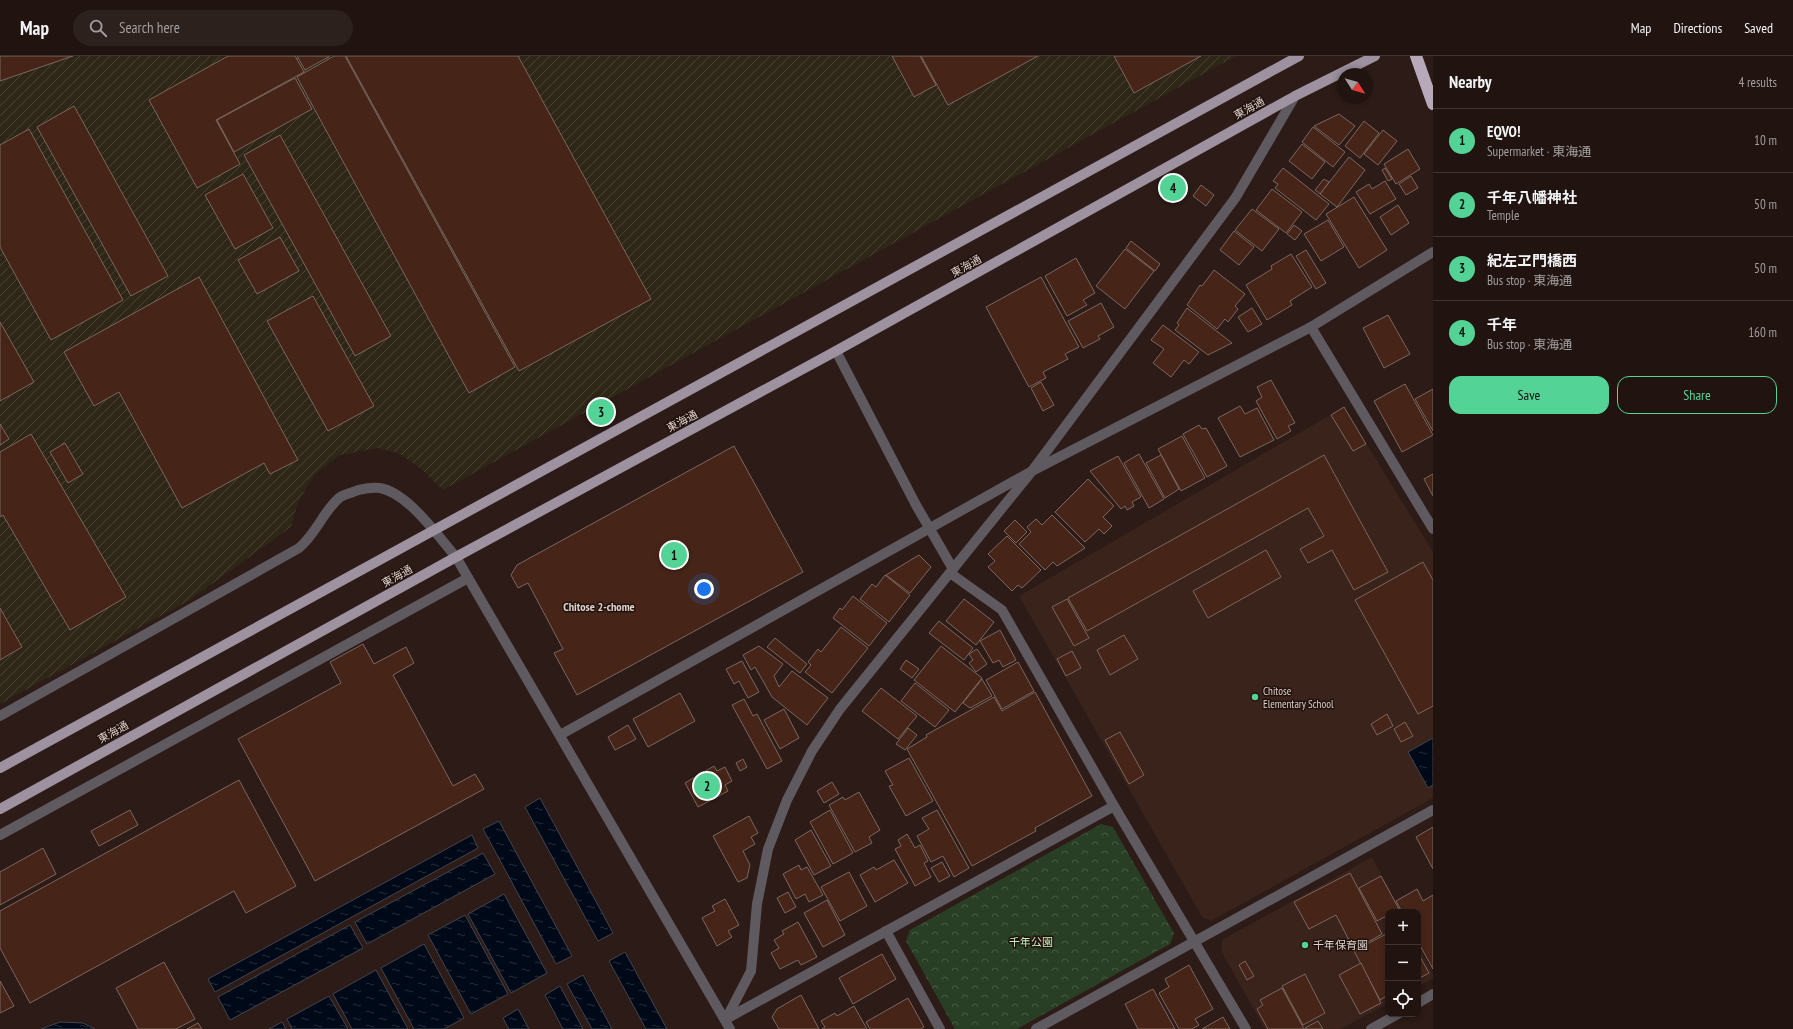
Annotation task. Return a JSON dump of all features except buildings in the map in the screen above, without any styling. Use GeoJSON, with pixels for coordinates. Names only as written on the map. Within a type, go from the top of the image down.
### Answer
{"type":"FeatureCollection","features":[{"type":"Feature","properties":{"kind":"highway"},"geometry":{"type":"LineString","coordinates":[[1416,56],[1433,104]]}},
{"type":"Feature","properties":{"kind":"main road","name":"東海通"},"geometry":{"type":"LineString","coordinates":[[0,768],[1299,56]]}},
{"type":"Feature","properties":{"kind":"main road","name":"東海通"},"geometry":{"type":"LineString","coordinates":[[0,808],[456,557],[836,351],[1295,96],[1375,56]]}},
{"type":"Feature","properties":{"kind":"street"},"geometry":{"type":"LineString","coordinates":[[728,1024],[751,971],[757,904],[768,849],[787,800],[812,751],[840,709],[1032,471],[1236,197],[1295,96]]}},
{"type":"Feature","properties":{"kind":"street"},"geometry":{"type":"LineString","coordinates":[[560,735],[1032,471],[1311,327],[1433,252]]}},
{"type":"Feature","properties":{"kind":"street"},"geometry":{"type":"LineString","coordinates":[[1311,327],[1433,529]]}},
{"type":"Feature","properties":{"kind":"street"},"geometry":{"type":"LineString","coordinates":[[836,351],[952,571],[1002,610],[1114,806],[1246,1029]]}},
{"type":"Feature","properties":{"kind":"street"},"geometry":{"type":"LineString","coordinates":[[0,716],[299,548],[310,539],[329,508],[340,497],[360,489],[380,488],[397,495],[432,530],[456,557],[728,1024]]}},
{"type":"Feature","properties":{"kind":"street"},"geometry":{"type":"LineString","coordinates":[[0,835],[468,578]]}},
{"type":"Feature","properties":{"kind":"street"},"geometry":{"type":"LineString","coordinates":[[728,1024],[886,931],[1114,806]]}},
{"type":"Feature","properties":{"kind":"street"},"geometry":{"type":"LineString","coordinates":[[1036,1029],[1433,810]]}},
{"type":"Feature","properties":{"kind":"street"},"geometry":{"type":"LineString","coordinates":[[886,931],[940,1029]]}},
{"type":"Feature","properties":{"kind":"street"},"geometry":{"type":"LineString","coordinates":[[1421,1001],[1433,994]]}},
{"type":"Feature","properties":{"kind":"street"},"geometry":{"type":"LineString","coordinates":[[1370,1029],[1392,1017]]}},
{"type":"Feature","properties":{"kind":"shaded area"},"geometry":{"type":"Polygon","coordinates":[[[0,56],[1236,56],[443,490],[420,468],[400,454],[378,448],[340,455],[315,474],[298,502],[291,527],[188,601],[0,704],[0,56]]]}},
{"type":"Feature","properties":{"kind":"shaded area","name":"Chitose Elementary School"},"geometry":{"type":"Polygon","coordinates":[[[1344,407],[1433,552],[1433,798],[1211,921],[1202,917],[1019,596],[1344,407]]]}},
{"type":"Feature","properties":{"kind":"shaded area","name":"千年保育園"},"geometry":{"type":"Polygon","coordinates":[[[1372,857],[1399,909],[1385,909],[1385,1005],[1341,1029],[1265,1029],[1221,951],[1222,940],[1372,857]]]}},
{"type":"Feature","properties":{"kind":"shaded area"},"geometry":{"type":"Polygon","coordinates":[[[1421,951],[1433,974],[1433,978],[1421,985],[1421,951]]]}},
{"type":"Feature","properties":{"kind":"green space","name":"千年公園"},"geometry":{"type":"Polygon","coordinates":[[[1101,824],[1113,827],[1174,933],[1170,944],[1017,1029],[955,1029],[906,941],[910,930],[1101,824]]]}},
{"type":"Feature","properties":{"kind":"water"},"geometry":{"type":"Polygon","coordinates":[[[1433,738],[1433,785],[1428,788],[1408,752],[1433,738]]]}},
{"type":"Feature","properties":{"kind":"water"},"geometry":{"type":"Polygon","coordinates":[[[540,798],[613,933],[598,941],[525,807],[540,798]]]}},
{"type":"Feature","properties":{"kind":"water"},"geometry":{"type":"Polygon","coordinates":[[[499,821],[572,956],[556,964],[483,829],[499,821]]]}},
{"type":"Feature","properties":{"kind":"water"},"geometry":{"type":"Polygon","coordinates":[[[472,835],[478,848],[215,992],[208,979],[472,835]]]}},
{"type":"Feature","properties":{"kind":"water"},"geometry":{"type":"Polygon","coordinates":[[[483,853],[495,874],[367,944],[355,922],[483,853]]]}},
{"type":"Feature","properties":{"kind":"water"},"geometry":{"type":"Polygon","coordinates":[[[504,894],[547,973],[511,993],[468,914],[504,894]]]}},
{"type":"Feature","properties":{"kind":"water"},"geometry":{"type":"Polygon","coordinates":[[[465,915],[508,994],[471,1014],[428,935],[465,915]]]}},
{"type":"Feature","properties":{"kind":"water"},"geometry":{"type":"Polygon","coordinates":[[[350,925],[363,948],[230,1020],[218,997],[350,925]]]}},
{"type":"Feature","properties":{"kind":"water"},"geometry":{"type":"Polygon","coordinates":[[[424,944],[464,1018],[444,1029],[414,1029],[381,968],[424,944]]]}},
{"type":"Feature","properties":{"kind":"water"},"geometry":{"type":"Polygon","coordinates":[[[625,952],[667,1029],[646,1029],[609,961],[625,952]]]}},
{"type":"Feature","properties":{"kind":"water"},"geometry":{"type":"Polygon","coordinates":[[[376,970],[408,1029],[352,1029],[333,994],[376,970]]]}},
{"type":"Feature","properties":{"kind":"water"},"geometry":{"type":"Polygon","coordinates":[[[583,975],[612,1029],[592,1029],[567,984],[583,975]]]}},
{"type":"Feature","properties":{"kind":"water"},"geometry":{"type":"Polygon","coordinates":[[[560,986],[583,1029],[563,1029],[545,995],[560,986]]]}},
{"type":"Feature","properties":{"kind":"water"},"geometry":{"type":"Polygon","coordinates":[[[329,996],[348,1029],[292,1029],[287,1019],[329,996]]]}},
{"type":"Feature","properties":{"kind":"water"},"geometry":{"type":"Polygon","coordinates":[[[518,1009],[529,1029],[509,1029],[503,1018],[518,1009]]]}},
{"type":"Feature","properties":{"kind":"water"},"geometry":{"type":"Polygon","coordinates":[[[60,1022],[83,1023],[95,1029],[41,1029],[60,1022]]]}},
{"type":"Feature","properties":{"kind":"water"},"geometry":{"type":"Polygon","coordinates":[[[282,1022],[286,1029],[269,1029],[282,1022]]]}},
{"type":"Feature","properties":{"kind":"place","name":"千年"},"geometry":{"type":"Point","coordinates":[1173,188]}},
{"type":"Feature","properties":{"kind":"place","name":"紀左ヱ門橋西"},"geometry":{"type":"Point","coordinates":[601,412]}},
{"type":"Feature","properties":{"kind":"place","name":"EQVO!"},"geometry":{"type":"Point","coordinates":[674,555]}},
{"type":"Feature","properties":{"kind":"place","name":"Chitose Elementary School"},"geometry":{"type":"Point","coordinates":[1255,697]}},
{"type":"Feature","properties":{"kind":"place","name":"千年八幡神社"},"geometry":{"type":"Point","coordinates":[707,786]}},
{"type":"Feature","properties":{"kind":"place","name":"千年保育園"},"geometry":{"type":"Point","coordinates":[1305,945]}},
{"type":"Feature","properties":{"kind":"district","name":"Chitose 2-chome"},"geometry":{"type":"Point","coordinates":[599,607]}}]}
